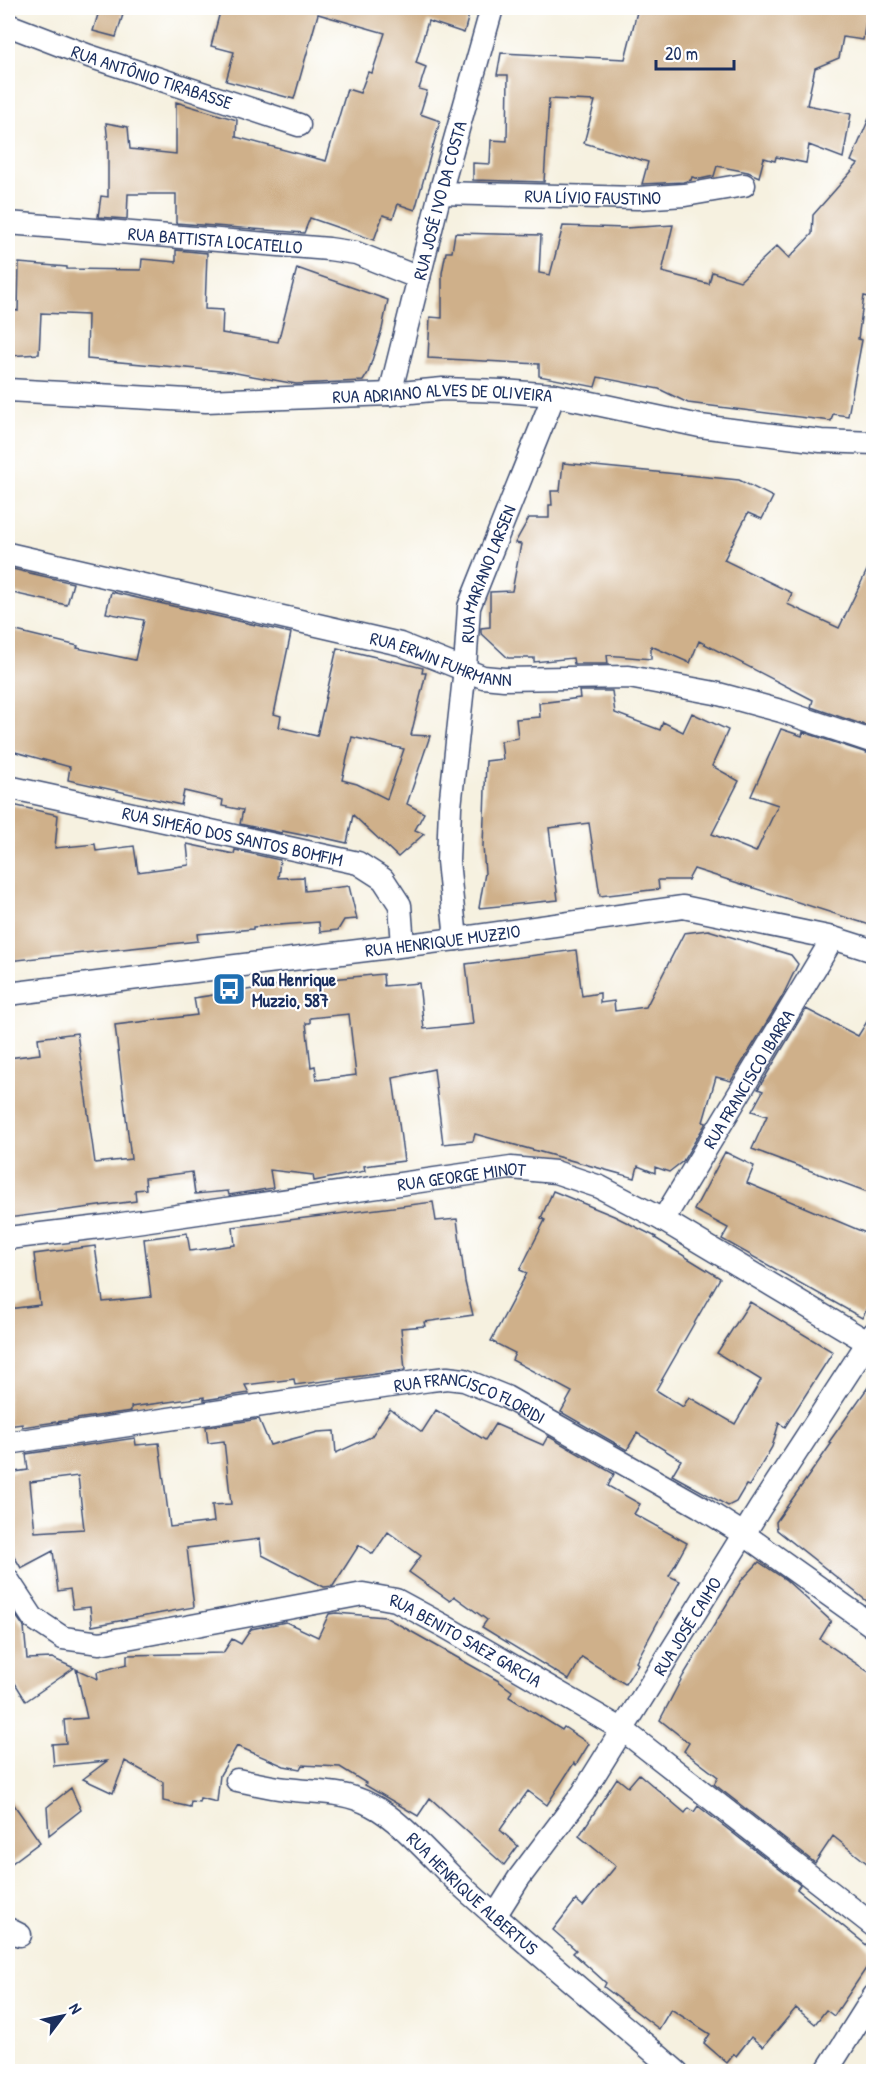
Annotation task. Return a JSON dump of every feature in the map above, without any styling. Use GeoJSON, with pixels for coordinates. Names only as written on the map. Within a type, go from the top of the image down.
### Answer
{"type":"FeatureCollection","features":[{"type":"Feature","properties":{"kind":"street","name":"RUA JOSÉ IVO DA COSTA"},"geometry":{"type":"LineString","coordinates":[[390,394],[440,193],[492,8]]}},
{"type":"Feature","properties":{"kind":"street","name":"RUA ANTÔNIO TIRABASSE"},"geometry":{"type":"LineString","coordinates":[[8,25],[89,56],[299,124]]}},
{"type":"Feature","properties":{"kind":"street","name":"RUA LÍVIO FAUSTINO"},"geometry":{"type":"LineString","coordinates":[[440,193],[638,198],[685,195],[744,185]]}},
{"type":"Feature","properties":{"kind":"street","name":"RUA BATTISTA LOCATELLO"},"geometry":{"type":"LineString","coordinates":[[8,224],[329,249],[356,254],[419,278]]}},
{"type":"Feature","properties":{"kind":"street","name":"RUA ADRIANO ALVES DE OLIVEIRA"},"geometry":{"type":"LineString","coordinates":[[8,390],[206,401],[390,394],[443,389],[503,391],[554,395],[700,426],[820,441],[873,443]]}},
{"type":"Feature","properties":{"kind":"street","name":"RUA MARIANO LARSEN"},"geometry":{"type":"LineString","coordinates":[[456,939],[448,861],[450,807],[469,607],[554,395]]}},
{"type":"Feature","properties":{"kind":"street","name":"RUA ERWIN FUHRMANN"},"geometry":{"type":"LineString","coordinates":[[8,554],[400,644],[483,677],[504,679],[629,677],[715,693],[781,711],[873,742]]}},
{"type":"Feature","properties":{"kind":"street","name":"RUA SIMEÃO DOS SANTOS BOMFIM"},"geometry":{"type":"LineString","coordinates":[[8,787],[358,863],[383,879],[400,905],[403,945]]}},
{"type":"Feature","properties":{"kind":"street","name":"RUA HENRIQUE MUZZIO"},"geometry":{"type":"LineString","coordinates":[[8,994],[456,939],[683,907],[833,938],[873,951]]}},
{"type":"Feature","properties":{"kind":"street","name":"RUA FRANCISCO IBARRA"},"geometry":{"type":"LineString","coordinates":[[663,1220],[833,938]]}},
{"type":"Feature","properties":{"kind":"street","name":"RUA GEORGE MINOT"},"geometry":{"type":"LineString","coordinates":[[8,1238],[108,1227],[511,1168],[555,1172],[600,1187],[663,1220],[871,1340]]}},
{"type":"Feature","properties":{"kind":"street","name":"RUA JOSÉ CAIMO"},"geometry":{"type":"LineString","coordinates":[[495,1916],[519,1878],[583,1793],[871,1340]]}},
{"type":"Feature","properties":{"kind":"street","name":"RUA FRANCISCO FLORIDI"},"geometry":{"type":"LineString","coordinates":[[8,1443],[430,1380],[447,1378],[464,1380],[506,1397],[699,1506],[745,1535],[873,1627]]}},
{"type":"Feature","properties":{"kind":"street","name":"RUA BENITO SAEZ GARCIA"},"geometry":{"type":"LineString","coordinates":[[8,1580],[33,1618],[63,1638],[100,1643],[363,1594],[396,1600],[623,1730],[873,1926]]}},
{"type":"Feature","properties":{"kind":"street","name":"RUA HENRIQUE ALBERTUS"},"geometry":{"type":"LineString","coordinates":[[237,1780],[288,1790],[330,1792],[370,1804],[393,1818],[443,1869],[495,1916],[677,2072]]}},
{"type":"Feature","properties":{"kind":"street"},"geometry":{"type":"LineString","coordinates":[[827,2071],[873,1995]]}},
{"type":"Feature","properties":{"kind":"building"},"geometry":{"type":"Polygon","coordinates":[[[100,8],[125,8],[116,37],[93,31],[100,8]]]}},
{"type":"Feature","properties":{"kind":"building"},"geometry":{"type":"Polygon","coordinates":[[[221,8],[459,8],[470,11],[464,33],[428,21],[416,63],[426,67],[419,89],[427,91],[420,114],[440,121],[415,210],[398,204],[393,218],[383,215],[374,240],[310,218],[304,233],[176,223],[176,194],[128,194],[127,219],[98,217],[101,196],[108,197],[106,123],[128,127],[130,149],[176,154],[176,102],[237,120],[236,137],[326,161],[347,89],[360,93],[368,72],[372,73],[385,33],[318,14],[294,99],[226,81],[234,52],[211,46],[221,8]]]}},
{"type":"Feature","properties":{"kind":"building"},"geometry":{"type":"Polygon","coordinates":[[[638,8],[868,8],[863,40],[843,37],[839,58],[815,68],[807,105],[851,114],[843,158],[809,145],[806,163],[776,157],[775,161],[764,158],[759,177],[748,172],[717,166],[714,176],[700,179],[692,177],[691,180],[683,182],[642,184],[648,162],[584,143],[595,101],[549,99],[544,182],[473,180],[473,163],[490,164],[491,140],[507,141],[508,75],[497,75],[501,53],[625,59],[638,8]]]}},
{"type":"Feature","properties":{"kind":"building"},"geometry":{"type":"Polygon","coordinates":[[[873,109],[873,298],[864,296],[858,339],[862,340],[848,416],[833,414],[831,421],[688,403],[659,389],[598,377],[595,387],[539,376],[539,364],[428,358],[430,317],[442,318],[442,273],[446,252],[452,252],[455,233],[541,235],[539,273],[550,275],[563,226],[625,228],[673,225],[662,272],[709,284],[712,272],[740,281],[777,246],[789,258],[812,234],[813,215],[858,164],[851,161],[873,109]]]}},
{"type":"Feature","properties":{"kind":"building"},"geometry":{"type":"Polygon","coordinates":[[[176,250],[207,253],[205,309],[223,310],[222,333],[278,342],[297,268],[388,300],[382,329],[368,373],[363,381],[296,384],[231,372],[87,359],[88,315],[41,313],[39,354],[8,356],[8,309],[18,311],[19,263],[67,267],[67,269],[141,270],[142,259],[176,262],[176,250]]]}},
{"type":"Feature","properties":{"kind":"building"},"geometry":{"type":"Polygon","coordinates":[[[563,463],[739,480],[773,497],[762,519],[748,513],[724,560],[792,593],[787,604],[839,628],[873,558],[873,728],[811,707],[813,700],[699,641],[690,663],[651,646],[651,659],[607,655],[608,664],[574,664],[573,658],[534,662],[534,658],[508,658],[481,633],[481,628],[490,627],[490,592],[512,591],[521,544],[515,543],[529,518],[549,518],[549,505],[552,505],[551,491],[560,491],[563,463]]]}},
{"type":"Feature","properties":{"kind":"building"},"geometry":{"type":"Polygon","coordinates":[[[8,568],[73,583],[67,605],[8,592],[8,568]]]}},
{"type":"Feature","properties":{"kind":"building"},"geometry":{"type":"Polygon","coordinates":[[[111,592],[291,633],[274,714],[281,716],[279,727],[317,736],[337,648],[423,668],[422,673],[426,673],[411,735],[430,736],[407,804],[424,813],[415,830],[424,834],[398,857],[353,815],[347,843],[307,834],[307,836],[282,831],[282,833],[240,824],[243,810],[222,806],[223,800],[184,791],[181,805],[68,780],[70,767],[8,750],[8,629],[78,646],[77,648],[135,660],[144,620],[106,613],[111,592]],[[352,737],[342,780],[357,784],[387,799],[404,749],[352,737]]]}},
{"type":"Feature","properties":{"kind":"building"},"geometry":{"type":"Polygon","coordinates":[[[579,691],[612,691],[615,713],[660,730],[663,722],[683,732],[692,713],[728,730],[712,766],[739,781],[712,834],[756,852],[778,805],[751,796],[781,729],[802,736],[803,732],[873,755],[873,926],[694,869],[688,880],[658,880],[659,889],[600,896],[589,823],[549,828],[558,900],[479,908],[485,873],[483,846],[486,761],[503,759],[501,741],[518,738],[516,719],[540,717],[539,703],[580,698],[579,691]]]}},
{"type":"Feature","properties":{"kind":"building"},"geometry":{"type":"Polygon","coordinates":[[[8,804],[58,815],[55,848],[95,844],[96,851],[134,846],[138,872],[189,865],[187,844],[234,854],[235,850],[280,860],[278,878],[304,877],[305,891],[349,886],[357,919],[344,920],[338,930],[320,932],[319,922],[253,927],[253,929],[197,934],[198,941],[8,961],[8,804]]]}},
{"type":"Feature","properties":{"kind":"building"},"geometry":{"type":"Polygon","coordinates":[[[708,930],[791,955],[798,964],[782,997],[731,1081],[716,1077],[703,1122],[706,1123],[683,1161],[669,1172],[655,1167],[655,1173],[638,1166],[635,1178],[475,1134],[473,1141],[443,1144],[434,1069],[393,1078],[404,1161],[364,1166],[365,1171],[314,1181],[313,1175],[270,1170],[273,1188],[229,1195],[228,1191],[195,1194],[192,1172],[145,1178],[146,1189],[135,1190],[136,1201],[8,1218],[8,1058],[40,1054],[38,1038],[77,1033],[95,1163],[131,1159],[115,1025],[197,1015],[194,998],[300,982],[383,974],[384,986],[419,983],[424,1029],[473,1024],[466,964],[576,950],[582,996],[600,993],[600,1003],[614,1001],[615,1011],[646,1007],[684,933],[708,930]],[[349,1014],[310,1018],[310,1023],[306,1023],[311,1067],[315,1066],[317,1080],[356,1075],[349,1014]]]}},
{"type":"Feature","properties":{"kind":"building"},"geometry":{"type":"Polygon","coordinates":[[[806,1009],[858,1036],[873,1012],[873,1194],[752,1149],[767,1116],[752,1111],[763,1091],[758,1089],[806,1009]]]}},
{"type":"Feature","properties":{"kind":"building"},"geometry":{"type":"Polygon","coordinates":[[[725,1152],[754,1166],[747,1183],[873,1236],[873,1299],[862,1318],[722,1239],[728,1228],[694,1210],[725,1152]]]}},
{"type":"Feature","properties":{"kind":"building"},"geometry":{"type":"Polygon","coordinates":[[[553,1191],[614,1216],[656,1237],[720,1278],[656,1390],[683,1407],[689,1397],[735,1424],[761,1380],[717,1353],[750,1302],[833,1352],[785,1427],[779,1423],[772,1447],[749,1486],[746,1485],[736,1502],[728,1506],[672,1475],[681,1460],[637,1433],[627,1450],[561,1412],[572,1392],[512,1360],[515,1353],[491,1341],[527,1273],[520,1270],[545,1220],[541,1218],[553,1191]]]}},
{"type":"Feature","properties":{"kind":"building"},"geometry":{"type":"Polygon","coordinates":[[[433,1202],[436,1221],[457,1219],[465,1282],[473,1315],[424,1322],[425,1326],[401,1328],[405,1370],[295,1385],[294,1379],[245,1385],[249,1393],[131,1407],[131,1411],[22,1427],[22,1424],[8,1426],[8,1309],[40,1305],[34,1254],[95,1246],[103,1302],[151,1297],[144,1239],[187,1233],[190,1251],[235,1245],[233,1227],[433,1202]]]}},
{"type":"Feature","properties":{"kind":"building"},"geometry":{"type":"Polygon","coordinates":[[[873,1380],[873,1606],[777,1530],[776,1522],[873,1380]]]}},
{"type":"Feature","properties":{"kind":"building"},"geometry":{"type":"Polygon","coordinates":[[[390,1409],[422,1432],[436,1410],[485,1440],[495,1424],[543,1445],[548,1436],[614,1474],[608,1486],[640,1504],[634,1514],[687,1543],[669,1576],[680,1581],[636,1662],[638,1664],[625,1684],[582,1657],[569,1680],[482,1627],[487,1620],[454,1596],[450,1601],[409,1572],[421,1556],[388,1532],[373,1554],[359,1545],[333,1586],[324,1587],[262,1555],[260,1539],[187,1548],[194,1607],[92,1626],[90,1607],[73,1609],[70,1589],[58,1591],[53,1551],[21,1568],[8,1546],[8,1473],[28,1470],[26,1454],[135,1438],[136,1445],[159,1443],[170,1527],[214,1522],[212,1505],[231,1504],[224,1441],[208,1443],[206,1427],[259,1419],[270,1445],[318,1432],[334,1431],[336,1453],[371,1437],[390,1409]],[[78,1476],[30,1482],[35,1532],[84,1529],[78,1476]]]}},
{"type":"Feature","properties":{"kind":"building"},"geometry":{"type":"Polygon","coordinates":[[[759,1562],[786,1580],[831,1621],[820,1639],[873,1675],[873,1868],[833,1836],[815,1863],[714,1784],[718,1777],[684,1751],[689,1743],[660,1720],[683,1676],[741,1581],[759,1562]]]}},
{"type":"Feature","properties":{"kind":"building"},"geometry":{"type":"Polygon","coordinates":[[[8,1609],[11,1609],[24,1627],[27,1659],[52,1658],[74,1668],[26,1701],[15,1683],[8,1688],[8,1609]]]}},
{"type":"Feature","properties":{"kind":"building"},"geometry":{"type":"Polygon","coordinates":[[[329,1614],[385,1617],[497,1680],[512,1691],[509,1697],[562,1730],[564,1727],[589,1744],[547,1805],[528,1791],[500,1830],[518,1846],[504,1865],[430,1798],[418,1816],[365,1785],[366,1783],[340,1767],[302,1765],[300,1769],[284,1766],[237,1746],[220,1775],[217,1802],[200,1798],[199,1802],[191,1801],[190,1807],[163,1801],[163,1782],[125,1761],[113,1793],[83,1779],[107,1761],[54,1766],[52,1744],[66,1743],[64,1720],[87,1718],[76,1669],[98,1679],[97,1672],[127,1664],[127,1655],[223,1653],[232,1639],[241,1644],[251,1629],[286,1622],[318,1637],[329,1614]]]}},
{"type":"Feature","properties":{"kind":"building"},"geometry":{"type":"Polygon","coordinates":[[[639,1774],[685,1813],[689,1808],[694,1812],[698,1806],[800,1885],[797,1889],[870,1948],[871,1961],[834,2016],[826,2010],[815,2024],[796,2008],[763,2047],[751,2037],[736,2056],[734,2054],[727,2063],[704,2043],[710,2034],[671,2009],[659,2029],[604,1987],[606,1983],[573,1953],[576,1950],[553,1930],[576,1900],[583,1906],[616,1866],[579,1836],[617,1778],[628,1787],[639,1774]]]}},
{"type":"Feature","properties":{"kind":"building"},"geometry":{"type":"Polygon","coordinates":[[[71,1788],[81,1810],[49,1835],[47,1807],[71,1788]]]}},
{"type":"Feature","properties":{"kind":"building"},"geometry":{"type":"Polygon","coordinates":[[[8,1796],[40,1842],[8,1866],[8,1796]]]}},
{"type":"Feature","properties":{"kind":"place","name":"Rua Henrique Muzzio, 587"},"geometry":{"type":"Point","coordinates":[229,989]}}]}
